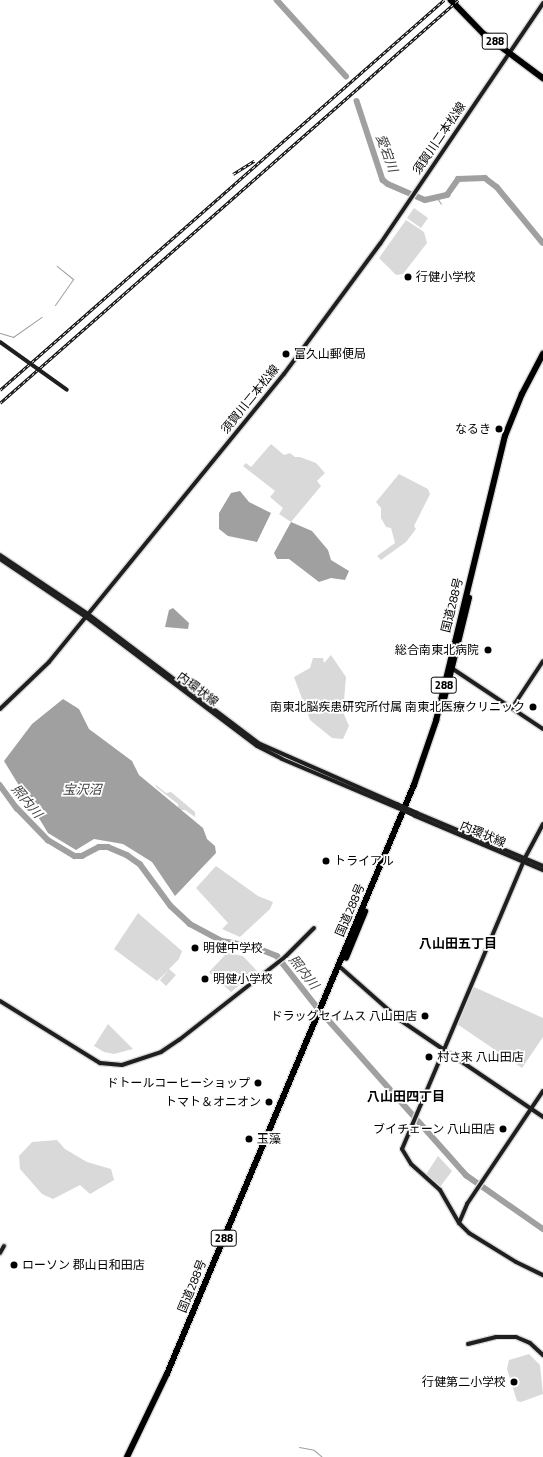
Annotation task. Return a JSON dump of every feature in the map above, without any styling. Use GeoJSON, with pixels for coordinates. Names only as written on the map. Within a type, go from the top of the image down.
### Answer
{"type":"FeatureCollection","features":[{"type":"Feature","properties":{"kind":"highway","name":"288"},"geometry":{"type":"LineString","coordinates":[[450,0],[477,28],[543,78]]}},
{"type":"Feature","properties":{"kind":"highway","name":"国道288号"},"geometry":{"type":"LineString","coordinates":[[450,667],[505,436],[522,394],[543,354]]}},
{"type":"Feature","properties":{"kind":"highway","name":"国道288号"},"geometry":{"type":"LineString","coordinates":[[129,1457],[159,1398],[318,1017],[340,968],[418,775],[436,720],[506,445],[523,398],[543,359]]}},
{"type":"Feature","properties":{"kind":"street","name":"須賀川二本松線"},"geometry":{"type":"LineString","coordinates":[[0,709],[39,674],[284,374],[372,254],[543,3]]}},
{"type":"Feature","properties":{"kind":"street"},"geometry":{"type":"LineString","coordinates":[[0,342],[54,378],[67,390]]}},
{"type":"Feature","properties":{"kind":"street","name":"内環状線"},"geometry":{"type":"LineString","coordinates":[[0,555],[87,616],[260,744],[416,814],[524,860]]}},
{"type":"Feature","properties":{"kind":"street","name":"内環状線"},"geometry":{"type":"LineString","coordinates":[[0,559],[87,616]]}},
{"type":"Feature","properties":{"kind":"street"},"geometry":{"type":"LineString","coordinates":[[512,708],[543,661]]}},
{"type":"Feature","properties":{"kind":"street"},"geometry":{"type":"LineString","coordinates":[[450,667],[543,729]]}},
{"type":"Feature","properties":{"kind":"street"},"geometry":{"type":"LineString","coordinates":[[543,824],[524,860],[402,1148],[411,1164],[440,1190],[459,1223],[485,1244],[543,1275]]}},
{"type":"Feature","properties":{"kind":"street"},"geometry":{"type":"LineString","coordinates":[[524,860],[543,866]]}},
{"type":"Feature","properties":{"kind":"street"},"geometry":{"type":"LineString","coordinates":[[524,860],[543,870]]}},
{"type":"Feature","properties":{"kind":"street"},"geometry":{"type":"LineString","coordinates":[[0,1001],[100,1063],[122,1065],[164,1050],[283,958],[314,928]]}},
{"type":"Feature","properties":{"kind":"street"},"geometry":{"type":"LineString","coordinates":[[340,968],[381,1006],[543,1117]]}},
{"type":"Feature","properties":{"kind":"street"},"geometry":{"type":"LineString","coordinates":[[459,1223],[476,1189],[543,1091]]}},
{"type":"Feature","properties":{"kind":"street"},"geometry":{"type":"LineString","coordinates":[[0,1253],[4,1246]]}},
{"type":"Feature","properties":{"kind":"street"},"geometry":{"type":"LineString","coordinates":[[468,1344],[510,1336],[525,1340],[543,1355]]}},
{"type":"Feature","properties":{"kind":"shaded area"},"geometry":{"type":"Polygon","coordinates":[[[414,208],[428,218],[421,228],[407,218],[414,208]]]}},
{"type":"Feature","properties":{"kind":"shaded area"},"geometry":{"type":"Polygon","coordinates":[[[406,220],[424,232],[427,243],[403,274],[396,275],[379,258],[406,220]]]}},
{"type":"Feature","properties":{"kind":"shaded area"},"geometry":{"type":"Polygon","coordinates":[[[271,444],[284,455],[290,453],[295,457],[300,457],[316,463],[325,473],[317,481],[321,486],[291,522],[279,514],[283,508],[270,497],[275,491],[243,466],[246,463],[251,467],[271,444]]]}},
{"type":"Feature","properties":{"kind":"shaded area"},"geometry":{"type":"Polygon","coordinates":[[[399,474],[428,489],[430,494],[414,526],[416,529],[406,542],[381,560],[377,556],[395,543],[391,528],[386,527],[381,518],[381,508],[376,502],[399,474]]]}},
{"type":"Feature","properties":{"kind":"shaded area"},"geometry":{"type":"Polygon","coordinates":[[[331,655],[346,677],[343,712],[349,726],[343,739],[332,738],[310,720],[294,677],[310,668],[313,658],[323,658],[324,663],[331,655]]]}},
{"type":"Feature","properties":{"kind":"shaded area"},"geometry":{"type":"Polygon","coordinates":[[[156,785],[166,793],[171,792],[195,812],[195,817],[185,810],[178,810],[178,804],[156,787],[156,785]]]}},
{"type":"Feature","properties":{"kind":"shaded area"},"geometry":{"type":"Polygon","coordinates":[[[216,866],[258,896],[273,902],[270,909],[240,937],[222,929],[228,923],[196,888],[216,866]]]}},
{"type":"Feature","properties":{"kind":"shaded area"},"geometry":{"type":"Polygon","coordinates":[[[138,913],[182,951],[179,959],[169,969],[176,975],[166,986],[160,980],[169,970],[157,981],[114,949],[138,913]]]}},
{"type":"Feature","properties":{"kind":"shaded area"},"geometry":{"type":"Polygon","coordinates":[[[227,953],[243,956],[257,971],[231,992],[209,972],[227,953]]]}},
{"type":"Feature","properties":{"kind":"shaded area"},"geometry":{"type":"Polygon","coordinates":[[[472,986],[543,1018],[543,1037],[522,1068],[457,1024],[472,986]]]}},
{"type":"Feature","properties":{"kind":"shaded area"},"geometry":{"type":"Polygon","coordinates":[[[108,1024],[133,1049],[114,1054],[104,1052],[94,1046],[108,1024]]]}},
{"type":"Feature","properties":{"kind":"shaded area"},"geometry":{"type":"Polygon","coordinates":[[[57,1140],[65,1149],[87,1162],[111,1169],[114,1180],[90,1194],[80,1185],[53,1199],[42,1194],[20,1169],[19,1156],[32,1142],[57,1140]]]}},
{"type":"Feature","properties":{"kind":"shaded area"},"geometry":{"type":"Polygon","coordinates":[[[438,1156],[452,1171],[440,1187],[425,1176],[438,1156]]]}},
{"type":"Feature","properties":{"kind":"shaded area"},"geometry":{"type":"Polygon","coordinates":[[[529,1354],[540,1365],[543,1394],[521,1402],[517,1401],[507,1369],[509,1360],[529,1354]]]}},
{"type":"Feature","properties":{"kind":"water"},"geometry":{"type":"Polygon","coordinates":[[[240,491],[249,502],[271,513],[257,542],[228,536],[219,529],[219,513],[231,493],[240,491]]]}},
{"type":"Feature","properties":{"kind":"water"},"geometry":{"type":"Polygon","coordinates":[[[291,522],[312,531],[328,550],[331,560],[349,571],[345,580],[331,578],[319,582],[289,559],[277,559],[274,553],[291,522]]]}},
{"type":"Feature","properties":{"kind":"water"},"geometry":{"type":"Polygon","coordinates":[[[173,608],[189,623],[188,629],[165,627],[169,610],[173,608]]]}},
{"type":"Feature","properties":{"kind":"water","name":"宝沢沼"},"geometry":{"type":"Polygon","coordinates":[[[63,699],[79,709],[89,729],[132,761],[139,775],[203,828],[207,839],[215,846],[216,853],[175,896],[152,862],[123,844],[94,839],[76,850],[48,833],[4,761],[32,724],[63,699]]]}},
{"type":"Feature","properties":{"kind":"waterway","name":"愛宕川"},"geometry":{"type":"LineString","coordinates":[[277,0],[346,76]]}},
{"type":"Feature","properties":{"kind":"waterway","name":"愛宕川"},"geometry":{"type":"LineString","coordinates":[[357,101],[383,180],[388,184],[425,200],[447,195],[458,179],[485,178],[497,187],[543,243]]}},
{"type":"Feature","properties":{"kind":"waterway","name":"愛宕川"},"geometry":{"type":"LineString","coordinates":[[437,198],[441,204]]}},
{"type":"Feature","properties":{"kind":"waterway"},"geometry":{"type":"LineString","coordinates":[[55,305],[73,279],[57,266]]}},
{"type":"Feature","properties":{"kind":"waterway"},"geometry":{"type":"LineString","coordinates":[[0,333],[13,337],[42,317]]}},
{"type":"Feature","properties":{"kind":"waterway","name":"照内川"},"geometry":{"type":"LineString","coordinates":[[0,785],[17,808],[48,840],[75,856],[82,856],[99,847],[108,847],[127,855],[140,864],[171,906],[190,924],[222,941],[255,947],[277,956],[317,1007],[466,1175],[543,1229]]}},
{"type":"Feature","properties":{"kind":"waterway"},"geometry":{"type":"LineString","coordinates":[[299,1447],[314,1450],[322,1457]]}},
{"type":"Feature","properties":{"kind":"railway"},"geometry":{"type":"LineString","coordinates":[[0,390],[444,0]]}},
{"type":"Feature","properties":{"kind":"railway"},"geometry":{"type":"LineString","coordinates":[[0,403],[458,0]]}},
{"type":"Feature","properties":{"kind":"railway"},"geometry":{"type":"LineString","coordinates":[[233,174],[254,161]]}},
{"type":"Feature","properties":{"kind":"place","name":"行健小学校"},"geometry":{"type":"Point","coordinates":[408,277]}},
{"type":"Feature","properties":{"kind":"place","name":"富久山郵便局"},"geometry":{"type":"Point","coordinates":[286,354]}},
{"type":"Feature","properties":{"kind":"place","name":"なるき"},"geometry":{"type":"Point","coordinates":[499,429]}},
{"type":"Feature","properties":{"kind":"place","name":"総合南東北病院"},"geometry":{"type":"Point","coordinates":[488,650]}},
{"type":"Feature","properties":{"kind":"place","name":"南東北脳疾患研究所付属 南東北医療クリニック"},"geometry":{"type":"Point","coordinates":[533,707]}},
{"type":"Feature","properties":{"kind":"place","name":"トライアル"},"geometry":{"type":"Point","coordinates":[326,861]}},
{"type":"Feature","properties":{"kind":"place","name":"明健中学校"},"geometry":{"type":"Point","coordinates":[195,948]}},
{"type":"Feature","properties":{"kind":"place","name":"明健小学校"},"geometry":{"type":"Point","coordinates":[205,979]}},
{"type":"Feature","properties":{"kind":"place","name":"ドラッグセイムス 八山田店"},"geometry":{"type":"Point","coordinates":[425,1016]}},
{"type":"Feature","properties":{"kind":"place","name":"村さ来 八山田店"},"geometry":{"type":"Point","coordinates":[429,1057]}},
{"type":"Feature","properties":{"kind":"place","name":"ドトールコーヒーショップ"},"geometry":{"type":"Point","coordinates":[258,1083]}},
{"type":"Feature","properties":{"kind":"place","name":"トマト＆オニオン"},"geometry":{"type":"Point","coordinates":[269,1102]}},
{"type":"Feature","properties":{"kind":"place","name":"ブイチェーン 八山田店"},"geometry":{"type":"Point","coordinates":[503,1129]}},
{"type":"Feature","properties":{"kind":"place","name":"玉藻"},"geometry":{"type":"Point","coordinates":[249,1139]}},
{"type":"Feature","properties":{"kind":"place","name":"ローソン 郡山日和田店"},"geometry":{"type":"Point","coordinates":[14,1265]}},
{"type":"Feature","properties":{"kind":"place","name":"行健第二小学校"},"geometry":{"type":"Point","coordinates":[514,1382]}},
{"type":"Feature","properties":{"kind":"district","name":"八山田五丁目"},"geometry":{"type":"Point","coordinates":[458,943]}},
{"type":"Feature","properties":{"kind":"district","name":"八山田四丁目"},"geometry":{"type":"Point","coordinates":[406,1096]}}]}
